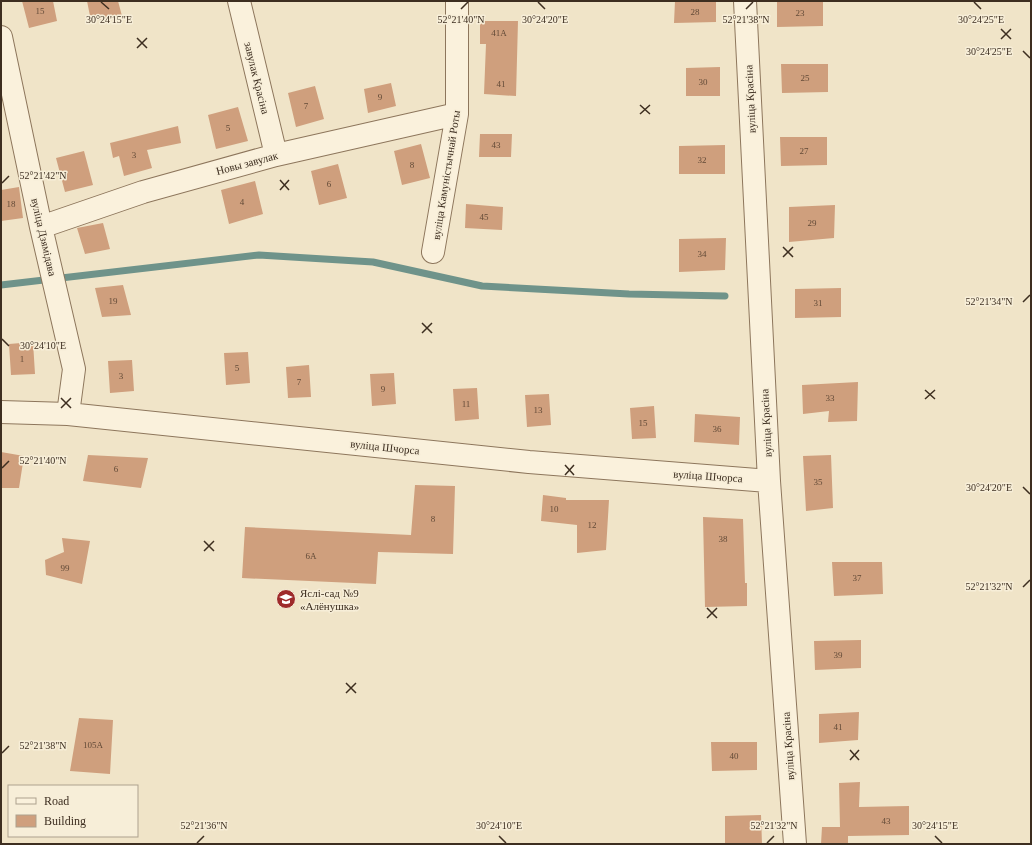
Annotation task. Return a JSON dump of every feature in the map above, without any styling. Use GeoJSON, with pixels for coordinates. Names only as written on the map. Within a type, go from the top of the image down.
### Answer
{"type":"FeatureCollection","features":[{"type":"Feature","properties":{"kind":"street","name":"завулак Красіна"},"geometry":{"type":"LineString","coordinates":[[239,1],[276,155]]}},
{"type":"Feature","properties":{"kind":"street","name":"вуліца Камуністычнай Роты"},"geometry":{"type":"LineString","coordinates":[[433,252],[457,114],[457,1]]}},
{"type":"Feature","properties":{"kind":"street","name":"вуліца Красіна"},"geometry":{"type":"LineString","coordinates":[[745,1],[769,481],[795,844]]}},
{"type":"Feature","properties":{"kind":"street","name":"вуліца Дзямідава"},"geometry":{"type":"LineString","coordinates":[[1,37],[74,369],[68,414]]}},
{"type":"Feature","properties":{"kind":"street","name":"Новы завулак"},"geometry":{"type":"LineString","coordinates":[[42,227],[143,192],[276,155],[457,114]]}},
{"type":"Feature","properties":{"kind":"street","name":"вуліца Шчорса"},"geometry":{"type":"LineString","coordinates":[[1,412],[68,414],[529,462],[769,481]]}},
{"type":"Feature","properties":{"kind":"building"},"geometry":{"type":"Polygon","coordinates":[[[22,1],[53,1],[57,21],[29,28],[22,1]]]}},
{"type":"Feature","properties":{"kind":"building"},"geometry":{"type":"Polygon","coordinates":[[[87,1],[118,1],[122,16],[91,21],[87,1]]]}},
{"type":"Feature","properties":{"kind":"building"},"geometry":{"type":"Polygon","coordinates":[[[675,1],[716,1],[716,22],[674,23],[675,1]]]}},
{"type":"Feature","properties":{"kind":"building"},"geometry":{"type":"Polygon","coordinates":[[[777,1],[823,1],[823,26],[777,27],[777,1]]]}},
{"type":"Feature","properties":{"kind":"building"},"geometry":{"type":"Polygon","coordinates":[[[480,21],[518,21],[516,96],[484,94],[486,44],[480,44],[480,21]]]}},
{"type":"Feature","properties":{"kind":"building"},"geometry":{"type":"Polygon","coordinates":[[[781,64],[828,64],[828,92],[782,93],[781,64]]]}},
{"type":"Feature","properties":{"kind":"building"},"geometry":{"type":"Polygon","coordinates":[[[720,67],[720,96],[686,96],[686,68],[720,67]]]}},
{"type":"Feature","properties":{"kind":"building"},"geometry":{"type":"Polygon","coordinates":[[[391,83],[396,106],[368,113],[364,89],[391,83]]]}},
{"type":"Feature","properties":{"kind":"building"},"geometry":{"type":"Polygon","coordinates":[[[315,86],[324,119],[296,127],[288,93],[315,86]]]}},
{"type":"Feature","properties":{"kind":"building"},"geometry":{"type":"Polygon","coordinates":[[[238,107],[248,141],[216,149],[208,115],[238,107]]]}},
{"type":"Feature","properties":{"kind":"building"},"geometry":{"type":"Polygon","coordinates":[[[178,126],[181,143],[147,150],[152,168],[124,176],[119,156],[113,158],[110,143],[178,126]]]}},
{"type":"Feature","properties":{"kind":"building"},"geometry":{"type":"Polygon","coordinates":[[[480,134],[512,134],[511,157],[479,157],[480,134]]]}},
{"type":"Feature","properties":{"kind":"building"},"geometry":{"type":"Polygon","coordinates":[[[780,137],[827,137],[827,165],[781,166],[780,137]]]}},
{"type":"Feature","properties":{"kind":"building"},"geometry":{"type":"Polygon","coordinates":[[[421,144],[430,178],[402,185],[394,151],[421,144]]]}},
{"type":"Feature","properties":{"kind":"building"},"geometry":{"type":"Polygon","coordinates":[[[725,145],[725,174],[679,174],[679,146],[725,145]]]}},
{"type":"Feature","properties":{"kind":"building"},"geometry":{"type":"Polygon","coordinates":[[[84,151],[93,185],[65,192],[56,158],[84,151]]]}},
{"type":"Feature","properties":{"kind":"building"},"geometry":{"type":"Polygon","coordinates":[[[338,164],[347,198],[319,205],[311,171],[338,164]]]}},
{"type":"Feature","properties":{"kind":"building"},"geometry":{"type":"Polygon","coordinates":[[[255,181],[263,214],[229,224],[221,190],[255,181]]]}},
{"type":"Feature","properties":{"kind":"building"},"geometry":{"type":"Polygon","coordinates":[[[19,187],[23,218],[1,221],[1,190],[19,187]]]}},
{"type":"Feature","properties":{"kind":"building"},"geometry":{"type":"Polygon","coordinates":[[[466,204],[503,207],[502,230],[465,228],[466,204]]]}},
{"type":"Feature","properties":{"kind":"building"},"geometry":{"type":"Polygon","coordinates":[[[835,205],[834,238],[789,242],[789,207],[835,205]]]}},
{"type":"Feature","properties":{"kind":"building"},"geometry":{"type":"Polygon","coordinates":[[[103,223],[110,249],[85,254],[77,228],[103,223]]]}},
{"type":"Feature","properties":{"kind":"building"},"geometry":{"type":"Polygon","coordinates":[[[726,238],[725,270],[679,272],[679,239],[726,238]]]}},
{"type":"Feature","properties":{"kind":"building"},"geometry":{"type":"Polygon","coordinates":[[[123,285],[131,315],[102,317],[95,288],[123,285]]]}},
{"type":"Feature","properties":{"kind":"building"},"geometry":{"type":"Polygon","coordinates":[[[841,288],[841,317],[795,318],[795,289],[841,288]]]}},
{"type":"Feature","properties":{"kind":"building"},"geometry":{"type":"Polygon","coordinates":[[[33,342],[35,374],[11,375],[9,344],[33,342]]]}},
{"type":"Feature","properties":{"kind":"building"},"geometry":{"type":"Polygon","coordinates":[[[248,352],[250,383],[226,385],[224,353],[248,352]]]}},
{"type":"Feature","properties":{"kind":"building"},"geometry":{"type":"Polygon","coordinates":[[[132,360],[134,391],[110,393],[108,361],[132,360]]]}},
{"type":"Feature","properties":{"kind":"building"},"geometry":{"type":"Polygon","coordinates":[[[309,365],[311,397],[288,398],[286,367],[309,365]]]}},
{"type":"Feature","properties":{"kind":"building"},"geometry":{"type":"Polygon","coordinates":[[[394,373],[396,404],[372,406],[370,374],[394,373]]]}},
{"type":"Feature","properties":{"kind":"building"},"geometry":{"type":"Polygon","coordinates":[[[858,382],[857,421],[828,422],[829,411],[803,414],[802,385],[858,382]]]}},
{"type":"Feature","properties":{"kind":"building"},"geometry":{"type":"Polygon","coordinates":[[[477,388],[479,419],[455,421],[453,389],[477,388]]]}},
{"type":"Feature","properties":{"kind":"building"},"geometry":{"type":"Polygon","coordinates":[[[549,394],[551,425],[527,427],[525,395],[549,394]]]}},
{"type":"Feature","properties":{"kind":"building"},"geometry":{"type":"Polygon","coordinates":[[[654,406],[656,438],[632,439],[630,408],[654,406]]]}},
{"type":"Feature","properties":{"kind":"building"},"geometry":{"type":"Polygon","coordinates":[[[695,414],[740,417],[739,445],[694,442],[695,414]]]}},
{"type":"Feature","properties":{"kind":"building"},"geometry":{"type":"Polygon","coordinates":[[[1,452],[24,456],[19,488],[1,488],[1,452]]]}},
{"type":"Feature","properties":{"kind":"building"},"geometry":{"type":"Polygon","coordinates":[[[88,455],[148,458],[141,488],[83,481],[88,455]]]}},
{"type":"Feature","properties":{"kind":"building"},"geometry":{"type":"Polygon","coordinates":[[[831,455],[833,508],[806,511],[803,456],[831,455]]]}},
{"type":"Feature","properties":{"kind":"building"},"geometry":{"type":"Polygon","coordinates":[[[415,485],[455,486],[453,554],[378,552],[376,584],[242,578],[245,527],[411,535],[415,485]]]}},
{"type":"Feature","properties":{"kind":"building"},"geometry":{"type":"Polygon","coordinates":[[[543,495],[566,498],[566,500],[609,500],[606,550],[577,553],[577,525],[541,521],[543,495]]]}},
{"type":"Feature","properties":{"kind":"building"},"geometry":{"type":"Polygon","coordinates":[[[703,517],[743,519],[747,606],[705,607],[703,517]]]}},
{"type":"Feature","properties":{"kind":"building"},"geometry":{"type":"Polygon","coordinates":[[[62,538],[90,541],[82,584],[46,575],[45,560],[64,552],[62,538]]]}},
{"type":"Feature","properties":{"kind":"building"},"geometry":{"type":"Polygon","coordinates":[[[832,562],[882,562],[883,594],[834,596],[832,562]]]}},
{"type":"Feature","properties":{"kind":"building"},"geometry":{"type":"Polygon","coordinates":[[[861,640],[861,668],[815,670],[814,641],[861,640]]]}},
{"type":"Feature","properties":{"kind":"building"},"geometry":{"type":"Polygon","coordinates":[[[859,712],[858,740],[819,743],[819,714],[859,712]]]}},
{"type":"Feature","properties":{"kind":"building"},"geometry":{"type":"Polygon","coordinates":[[[79,718],[113,720],[110,774],[70,771],[79,718]]]}},
{"type":"Feature","properties":{"kind":"building"},"geometry":{"type":"Polygon","coordinates":[[[711,742],[757,742],[757,770],[712,771],[711,742]]]}},
{"type":"Feature","properties":{"kind":"building"},"geometry":{"type":"Polygon","coordinates":[[[860,782],[859,807],[909,806],[909,835],[848,836],[848,844],[821,844],[822,827],[840,827],[839,783],[860,782]]]}},
{"type":"Feature","properties":{"kind":"building"},"geometry":{"type":"Polygon","coordinates":[[[761,815],[762,844],[725,844],[725,816],[761,815]]]}},
{"type":"Feature","properties":{"kind":"waterway"},"geometry":{"type":"LineString","coordinates":[[1,285],[259,255],[373,262],[482,286],[629,294],[725,296]]}},
{"type":"Feature","properties":{"kind":"place","name":"Яслі-сад №9 «Алёнушка»"},"geometry":{"type":"Point","coordinates":[286,599]}}]}
